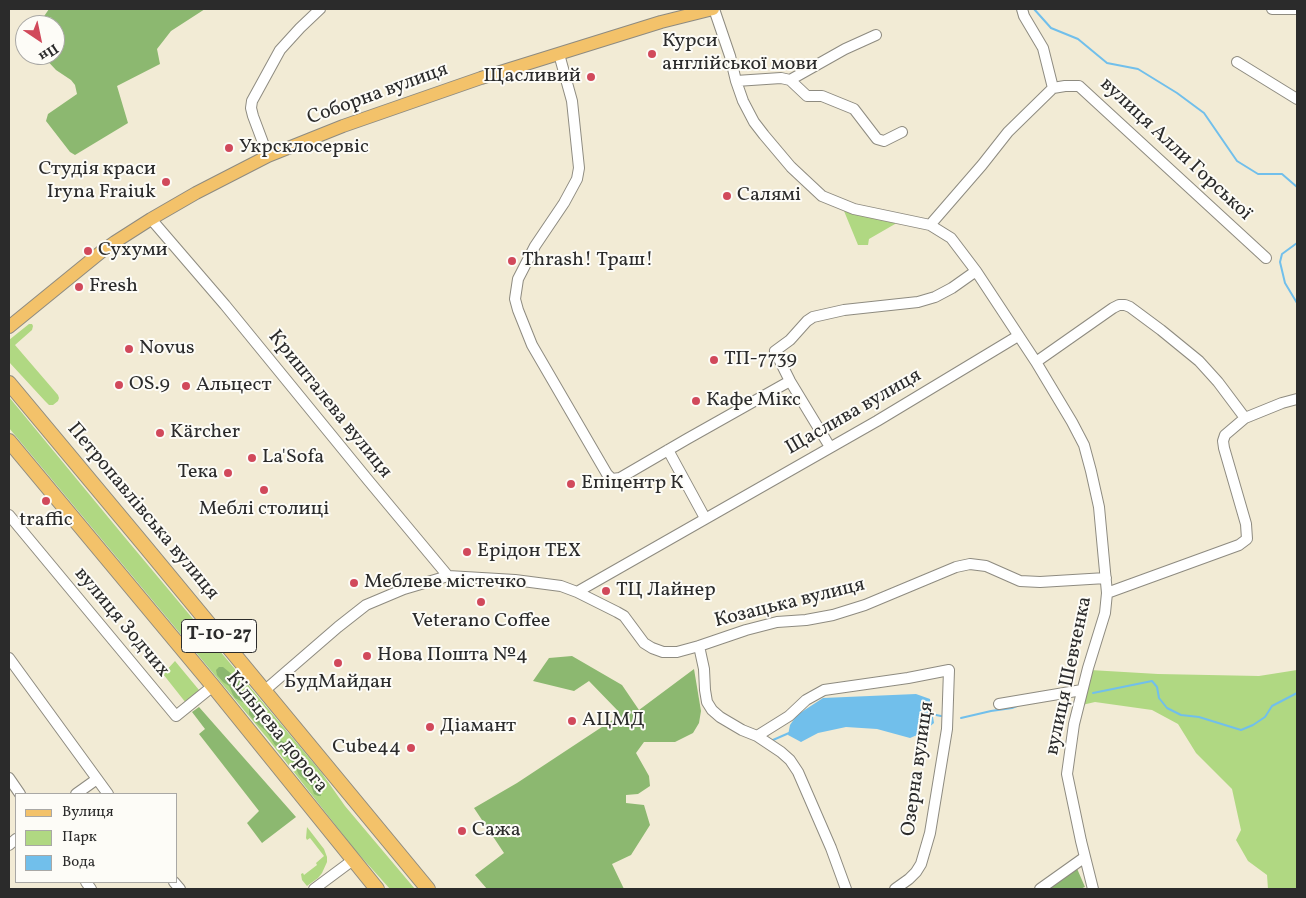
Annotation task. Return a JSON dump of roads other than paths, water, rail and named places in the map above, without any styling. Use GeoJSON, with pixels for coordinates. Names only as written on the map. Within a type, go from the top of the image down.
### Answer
{"type":"FeatureCollection","features":[{"type":"Feature","properties":{"kind":"highway","name":"Петропавлівська вулиця"},"geometry":{"type":"LineString","coordinates":[[9,383],[428,889]]}},
{"type":"Feature","properties":{"kind":"highway","name":"Кільцева дорога"},"geometry":{"type":"LineString","coordinates":[[9,441],[213,686],[377,889]]}},
{"type":"Feature","properties":{"kind":"main road","name":"Соборна вулиця"},"geometry":{"type":"LineString","coordinates":[[9,327],[101,252],[151,219],[207,187],[268,156],[343,126],[481,78],[661,22],[714,9]]}},
{"type":"Feature","properties":{"kind":"street"},"geometry":{"type":"LineString","coordinates":[[268,156],[250,108],[252,101],[280,50],[320,9]]}},
{"type":"Feature","properties":{"kind":"street","name":"вулиця Шевченка"},"geometry":{"type":"LineString","coordinates":[[714,9],[743,101],[754,122],[791,167],[822,196],[854,210],[930,225],[951,238],[976,271],[1036,362],[1084,445],[1099,507],[1107,593],[1105,613],[1074,724],[1067,774],[1093,889]]}},
{"type":"Feature","properties":{"kind":"street"},"geometry":{"type":"LineString","coordinates":[[930,225],[1008,132],[1053,88],[1043,48],[1024,16],[1022,9]]}},
{"type":"Feature","properties":{"kind":"street"},"geometry":{"type":"LineString","coordinates":[[1272,9],[1297,9]]}},
{"type":"Feature","properties":{"kind":"street"},"geometry":{"type":"LineString","coordinates":[[790,80],[845,49],[876,35]]}},
{"type":"Feature","properties":{"kind":"street"},"geometry":{"type":"LineString","coordinates":[[559,54],[572,101],[579,168],[577,179],[571,192],[535,246],[518,279],[515,299],[532,344],[607,474],[612,479],[620,478],[790,381]]}},
{"type":"Feature","properties":{"kind":"street"},"geometry":{"type":"LineString","coordinates":[[1237,62],[1297,98]]}},
{"type":"Feature","properties":{"kind":"street"},"geometry":{"type":"LineString","coordinates":[[736,81],[781,78],[790,80],[807,96],[822,96],[854,108],[878,140],[884,141],[902,132]]}},
{"type":"Feature","properties":{"kind":"street","name":"вулиця Алли Горської"},"geometry":{"type":"LineString","coordinates":[[1053,88],[1079,86],[1266,258]]}},
{"type":"Feature","properties":{"kind":"street","name":"Кришталева вулиця"},"geometry":{"type":"LineString","coordinates":[[151,219],[226,305],[448,576]]}},
{"type":"Feature","properties":{"kind":"street"},"geometry":{"type":"LineString","coordinates":[[830,447],[790,381],[775,351],[790,340],[807,320],[813,317],[844,310],[918,302],[935,297],[952,288],[976,271]]}},
{"type":"Feature","properties":{"kind":"street"},"geometry":{"type":"LineString","coordinates":[[1036,362],[1113,308],[1124,305],[1130,307],[1200,361],[1246,418]]}},
{"type":"Feature","properties":{"kind":"street","name":"Щаслива вулиця"},"geometry":{"type":"LineString","coordinates":[[577,592],[830,447],[1018,336]]}},
{"type":"Feature","properties":{"kind":"street"},"geometry":{"type":"LineString","coordinates":[[1107,593],[1239,545],[1247,540],[1246,524],[1224,448],[1223,441],[1225,435],[1246,418],[1297,399]]}},
{"type":"Feature","properties":{"kind":"street"},"geometry":{"type":"LineString","coordinates":[[668,450],[705,518]]}},
{"type":"Feature","properties":{"kind":"street","name":"вулиця Зодчих"},"geometry":{"type":"LineString","coordinates":[[9,515],[176,716],[213,686]]}},
{"type":"Feature","properties":{"kind":"street","name":"Козацька вулиця"},"geometry":{"type":"LineString","coordinates":[[448,576],[497,578],[561,586],[624,616],[644,643],[663,652],[677,652],[777,622],[806,620],[833,615],[865,604],[942,571],[970,564],[986,566],[1020,581],[1040,582],[1106,578]]}},
{"type":"Feature","properties":{"kind":"street"},"geometry":{"type":"LineString","coordinates":[[264,690],[366,605],[404,589],[448,576]]}},
{"type":"Feature","properties":{"kind":"street"},"geometry":{"type":"LineString","coordinates":[[699,646],[704,669],[707,702],[720,717],[742,730],[757,736],[790,760],[798,772],[831,848],[846,889]]}},
{"type":"Feature","properties":{"kind":"street"},"geometry":{"type":"LineString","coordinates":[[9,658],[107,793]]}},
{"type":"Feature","properties":{"kind":"street","name":"Озерна вулиця"},"geometry":{"type":"LineString","coordinates":[[757,736],[789,716],[806,700],[824,690],[949,670],[947,729],[930,833],[921,864],[916,872],[895,889]]}},
{"type":"Feature","properties":{"kind":"street"},"geometry":{"type":"LineString","coordinates":[[999,704],[1082,690]]}},
{"type":"Feature","properties":{"kind":"street"},"geometry":{"type":"LineString","coordinates":[[9,778],[19,793]]}},
{"type":"Feature","properties":{"kind":"street"},"geometry":{"type":"LineString","coordinates":[[77,793],[97,778]]}},
{"type":"Feature","properties":{"kind":"street"},"geometry":{"type":"LineString","coordinates":[[1040,889],[1085,857]]}},
{"type":"Feature","properties":{"kind":"street"},"geometry":{"type":"LineString","coordinates":[[314,889],[353,860]]}},
{"type":"Feature","properties":{"kind":"water"},"geometry":{"type":"Polygon","coordinates":[[[916,694],[930,699],[934,723],[922,733],[910,738],[877,729],[846,727],[818,733],[801,742],[788,735],[790,725],[797,715],[823,698],[916,694]]]}},
{"type":"Feature","properties":{"kind":"waterway"},"geometry":{"type":"LineString","coordinates":[[1034,9],[1051,28],[1078,39],[1107,63],[1138,69],[1177,93],[1204,113],[1237,161],[1258,174],[1282,174],[1297,187]]}},
{"type":"Feature","properties":{"kind":"waterway"},"geometry":{"type":"LineString","coordinates":[[1297,243],[1282,254],[1280,262],[1285,283],[1297,303]]}},
{"type":"Feature","properties":{"kind":"waterway"},"geometry":{"type":"LineString","coordinates":[[1093,693],[1152,681],[1157,687],[1159,698],[1167,708],[1181,715],[1199,717],[1241,730],[1265,717],[1272,706],[1297,693]]}},
{"type":"Feature","properties":{"kind":"waterway"},"geometry":{"type":"LineString","coordinates":[[961,718],[1017,706]]}},
{"type":"Feature","properties":{"kind":"waterway"},"geometry":{"type":"LineString","coordinates":[[931,714],[941,716]]}},
{"type":"Feature","properties":{"kind":"waterway"},"geometry":{"type":"LineString","coordinates":[[773,740],[789,733]]}},
{"type":"Feature","properties":{"kind":"place","name":"Курси англійської мови"},"geometry":{"type":"Point","coordinates":[652,54]}},
{"type":"Feature","properties":{"kind":"place","name":"Щасливий"},"geometry":{"type":"Point","coordinates":[591,77]}},
{"type":"Feature","properties":{"kind":"place","name":"Укрсклосервіс"},"geometry":{"type":"Point","coordinates":[229,148]}},
{"type":"Feature","properties":{"kind":"place","name":"Студія краси Iryna Fraiuk"},"geometry":{"type":"Point","coordinates":[166,182]}},
{"type":"Feature","properties":{"kind":"place","name":"Салямі"},"geometry":{"type":"Point","coordinates":[727,196]}},
{"type":"Feature","properties":{"kind":"place","name":"Сухуми"},"geometry":{"type":"Point","coordinates":[88,251]}},
{"type":"Feature","properties":{"kind":"place","name":"Thrash! Траш!"},"geometry":{"type":"Point","coordinates":[512,261]}},
{"type":"Feature","properties":{"kind":"place","name":"Fresh"},"geometry":{"type":"Point","coordinates":[79,287]}},
{"type":"Feature","properties":{"kind":"place","name":"Novus"},"geometry":{"type":"Point","coordinates":[129,349]}},
{"type":"Feature","properties":{"kind":"place","name":"ТП-7739"},"geometry":{"type":"Point","coordinates":[714,360]}},
{"type":"Feature","properties":{"kind":"place","name":"OS.9"},"geometry":{"type":"Point","coordinates":[119,385]}},
{"type":"Feature","properties":{"kind":"place","name":"Альцест"},"geometry":{"type":"Point","coordinates":[186,386]}},
{"type":"Feature","properties":{"kind":"place","name":"Кафе Мікс"},"geometry":{"type":"Point","coordinates":[696,401]}},
{"type":"Feature","properties":{"kind":"place","name":"Kärcher"},"geometry":{"type":"Point","coordinates":[160,433]}},
{"type":"Feature","properties":{"kind":"place","name":"La'Sofa"},"geometry":{"type":"Point","coordinates":[252,458]}},
{"type":"Feature","properties":{"kind":"place","name":"Тека"},"geometry":{"type":"Point","coordinates":[228,473]}},
{"type":"Feature","properties":{"kind":"place","name":"Епіцентр К"},"geometry":{"type":"Point","coordinates":[571,484]}},
{"type":"Feature","properties":{"kind":"place","name":"Меблі столиці"},"geometry":{"type":"Point","coordinates":[264,490]}},
{"type":"Feature","properties":{"kind":"place","name":"traffic"},"geometry":{"type":"Point","coordinates":[46,501]}},
{"type":"Feature","properties":{"kind":"place","name":"Ерідон ТЕХ"},"geometry":{"type":"Point","coordinates":[467,552]}},
{"type":"Feature","properties":{"kind":"place","name":"Меблеве містечко"},"geometry":{"type":"Point","coordinates":[354,583]}},
{"type":"Feature","properties":{"kind":"place","name":"ТЦ Лайнер"},"geometry":{"type":"Point","coordinates":[606,591]}},
{"type":"Feature","properties":{"kind":"place","name":"Veterano Coffee"},"geometry":{"type":"Point","coordinates":[481,602]}},
{"type":"Feature","properties":{"kind":"place","name":"Нова Пошта №4"},"geometry":{"type":"Point","coordinates":[367,656]}},
{"type":"Feature","properties":{"kind":"place","name":"БудМайдан"},"geometry":{"type":"Point","coordinates":[338,663]}},
{"type":"Feature","properties":{"kind":"place","name":"АЦМД"},"geometry":{"type":"Point","coordinates":[572,721]}},
{"type":"Feature","properties":{"kind":"place","name":"Діамант"},"geometry":{"type":"Point","coordinates":[430,727]}},
{"type":"Feature","properties":{"kind":"place","name":"Cube44"},"geometry":{"type":"Point","coordinates":[411,748]}},
{"type":"Feature","properties":{"kind":"place","name":"Сажа"},"geometry":{"type":"Point","coordinates":[462,831]}}]}
